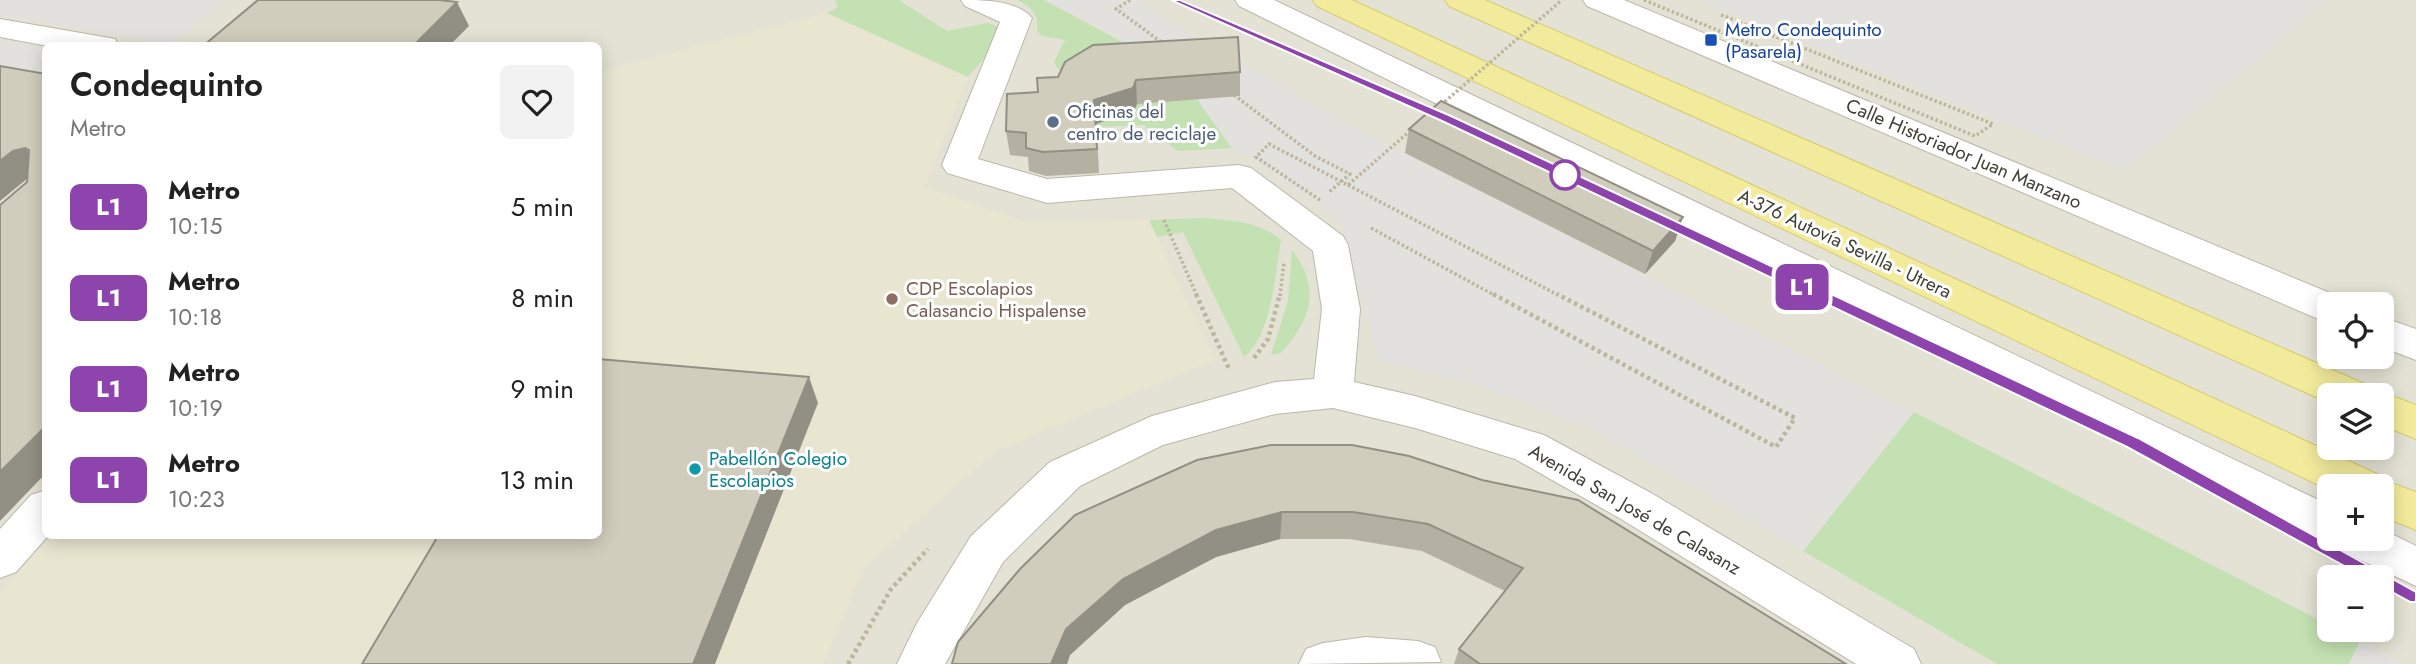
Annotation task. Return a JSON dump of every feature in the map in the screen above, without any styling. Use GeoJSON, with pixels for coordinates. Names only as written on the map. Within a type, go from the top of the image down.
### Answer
{"type":"FeatureCollection","features":[{"type":"Feature","properties":{"kind":"main road","name":"A-376 Autovía Sevilla - Utrera"},"geometry":{"type":"LineString","coordinates":[[1328,0],[2336,474]]}},
{"type":"Feature","properties":{"kind":"main road"},"geometry":{"type":"LineString","coordinates":[[1460,0],[2324,383]]}},
{"type":"Feature","properties":{"kind":"main road"},"geometry":{"type":"LineString","coordinates":[[2394,413],[2416,423]]}},
{"type":"Feature","properties":{"kind":"main road"},"geometry":{"type":"LineString","coordinates":[[2394,502],[2416,512]]}},
{"type":"Feature","properties":{"kind":"street"},"geometry":{"type":"LineString","coordinates":[[976,0],[1017,18],[959,165],[1047,191],[1239,176],[1304,207],[1330,245],[1341,309],[1332,393]]}},
{"type":"Feature","properties":{"kind":"street"},"geometry":{"type":"LineString","coordinates":[[1250,0],[2317,518]]}},
{"type":"Feature","properties":{"kind":"street","name":"Calle Historiador Juan Manzano"},"geometry":{"type":"LineString","coordinates":[[1598,0],[2317,304]]}},
{"type":"Feature","properties":{"kind":"street"},"geometry":{"type":"LineString","coordinates":[[0,28],[81,42]]}},
{"type":"Feature","properties":{"kind":"street"},"geometry":{"type":"LineString","coordinates":[[2394,336],[2416,345]]}},
{"type":"Feature","properties":{"kind":"street","name":"Avenida San José de Calasanz"},"geometry":{"type":"LineString","coordinates":[[921,664],[933,638],[987,549],[1065,474],[1152,432],[1275,398],[1332,393],[1415,412],[1529,447],[1636,506],[1897,664]]}},
{"type":"Feature","properties":{"kind":"street"},"geometry":{"type":"LineString","coordinates":[[0,559],[42,512]]}},
{"type":"Feature","properties":{"kind":"street"},"geometry":{"type":"LineString","coordinates":[[2383,551],[2416,567]]}},
{"type":"Feature","properties":{"kind":"street"},"geometry":{"type":"LineString","coordinates":[[1323,664],[1366,658],[1418,663]]}},
{"type":"Feature","properties":{"kind":"path"},"geometry":{"type":"LineString","coordinates":[[1130,0],[1116,9],[1172,50]]}},
{"type":"Feature","properties":{"kind":"path"},"geometry":{"type":"LineString","coordinates":[[1440,106],[1562,0]]}},
{"type":"Feature","properties":{"kind":"path"},"geometry":{"type":"LineString","coordinates":[[1644,0],[1975,136],[1993,124],[1719,14]]}},
{"type":"Feature","properties":{"kind":"path"},"geometry":{"type":"LineString","coordinates":[[1228,91],[1315,156],[1349,174],[1304,207]]}},
{"type":"Feature","properties":{"kind":"path"},"geometry":{"type":"LineString","coordinates":[[1348,185],[1419,123]]}},
{"type":"Feature","properties":{"kind":"path"},"geometry":{"type":"LineString","coordinates":[[1331,206],[1304,207],[1256,157],[1269,144],[1795,418],[1776,447],[1365,225]]}},
{"type":"Feature","properties":{"kind":"path"},"geometry":{"type":"LineString","coordinates":[[1161,215],[1233,376]]}},
{"type":"Feature","properties":{"kind":"shaded area"},"geometry":{"type":"Polygon","coordinates":[[[0,0],[2416,0],[2416,664],[0,664],[0,0]]]}},
{"type":"Feature","properties":{"kind":"shaded area"},"geometry":{"type":"Polygon","coordinates":[[[0,0],[227,0],[174,42],[154,42],[0,14],[0,0]]]}},
{"type":"Feature","properties":{"kind":"shaded area"},"geometry":{"type":"Polygon","coordinates":[[[1046,0],[1133,0],[1356,129],[1914,412],[1803,551],[1594,430],[1471,383],[1378,361],[1342,223],[1284,180],[1232,148],[1191,91],[1118,38],[1046,0]]]}},
{"type":"Feature","properties":{"kind":"shaded area"},"geometry":{"type":"Polygon","coordinates":[[[1698,0],[2329,0],[2124,171],[1698,0]]]}},
{"type":"Feature","properties":{"kind":"shaded area","name":"CDP Escolapios Calasancio Hispalense"},"geometry":{"type":"Polygon","coordinates":[[[827,13],[968,77],[925,187],[1025,222],[1149,220],[1215,360],[994,452],[863,569],[823,664],[0,664],[0,593],[48,539],[602,539],[602,70],[827,13]]]}},
{"type":"Feature","properties":{"kind":"shaded area"},"geometry":{"type":"Polygon","coordinates":[[[0,39],[42,46],[42,93],[0,86],[0,39]]]}},
{"type":"Feature","properties":{"kind":"shaded area"},"geometry":{"type":"Polygon","coordinates":[[[2362,642],[2405,664],[2349,664],[2362,642]]]}},
{"type":"Feature","properties":{"kind":"green space"},"geometry":{"type":"Polygon","coordinates":[[[835,0],[899,0],[947,31],[988,23],[999,27],[1002,37],[968,77],[827,13],[838,7],[835,0]]]}},
{"type":"Feature","properties":{"kind":"green space"},"geometry":{"type":"Polygon","coordinates":[[[1017,0],[1044,0],[1128,45],[1191,91],[1232,148],[1178,151],[1144,125],[1096,127],[1074,72],[1058,69],[1054,62],[1065,40],[1042,36],[1037,31],[1037,20],[1033,12],[1017,0]]]}},
{"type":"Feature","properties":{"kind":"green space"},"geometry":{"type":"Polygon","coordinates":[[[1204,218],[1254,225],[1281,240],[1266,319],[1261,334],[1244,357],[1183,232],[1157,237],[1149,220],[1204,218]]]}},
{"type":"Feature","properties":{"kind":"green space"},"geometry":{"type":"Polygon","coordinates":[[[1292,250],[1307,277],[1309,303],[1306,315],[1292,340],[1281,353],[1271,355],[1288,301],[1292,250]]]}},
{"type":"Feature","properties":{"kind":"green space"},"geometry":{"type":"Polygon","coordinates":[[[1914,412],[2317,619],[2317,642],[2360,642],[2349,664],[1997,664],[1803,551],[1914,412]]]}},
{"type":"Feature","properties":{"kind":"building"},"geometry":{"type":"Polygon","coordinates":[[[258,0],[457,2],[417,42],[208,42],[258,0]]]}},
{"type":"Feature","properties":{"kind":"building"},"geometry":{"type":"Polygon","coordinates":[[[1238,37],[1240,72],[1136,80],[1133,88],[1094,100],[1097,149],[1043,152],[1026,148],[1026,133],[1006,131],[1007,94],[1038,92],[1037,78],[1058,77],[1065,62],[1093,45],[1238,37]]]}},
{"type":"Feature","properties":{"kind":"building"},"geometry":{"type":"Polygon","coordinates":[[[0,66],[42,73],[42,430],[0,472],[0,205],[27,182],[29,150],[25,148],[13,151],[0,161],[0,66]]]}},
{"type":"Feature","properties":{"kind":"building"},"geometry":{"type":"Polygon","coordinates":[[[1441,101],[1683,217],[1653,251],[1409,129],[1441,101]]]}},
{"type":"Feature","properties":{"kind":"building","name":"Pabellón Colegio Escolapios"},"geometry":{"type":"Polygon","coordinates":[[[602,359],[809,377],[693,664],[362,664],[436,539],[602,539],[602,359]]]}},
{"type":"Feature","properties":{"kind":"building"},"geometry":{"type":"Polygon","coordinates":[[[1271,445],[1352,445],[1409,456],[1482,480],[1578,500],[1846,664],[1480,664],[1459,649],[1523,568],[1428,524],[1353,512],[1282,512],[1216,530],[1123,579],[1066,629],[1051,664],[952,664],[958,642],[1020,569],[1075,515],[1197,460],[1271,445]]]}},
{"type":"Feature","properties":{"kind":"railway"},"geometry":{"type":"LineString","coordinates":[[1177,0],[1446,118]]}},
{"type":"Feature","properties":{"kind":"railway"},"geometry":{"type":"LineString","coordinates":[[1661,220],[1821,296]]}},
{"type":"Feature","properties":{"kind":"railway"},"geometry":{"type":"LineString","coordinates":[[1818,294],[2132,442],[2416,597]]}},
{"type":"Feature","properties":{"kind":"metro line","name":"L1"},"geometry":{"type":"LineString","coordinates":[[1176,0],[1446,118],[2132,442],[2416,597]]}},
{"type":"Feature","properties":{"kind":"place","name":"Metro Condequinto (Pasarela)"},"geometry":{"type":"Point","coordinates":[1711,40]}},
{"type":"Feature","properties":{"kind":"place","name":"Oficinas del centro de reciclaje"},"geometry":{"type":"Point","coordinates":[1053,122]}},
{"type":"Feature","properties":{"kind":"place","name":"CDP Escolapios Calasancio Hispalense"},"geometry":{"type":"Point","coordinates":[892,299]}},
{"type":"Feature","properties":{"kind":"place","name":"Pabellón Colegio Escolapios"},"geometry":{"type":"Point","coordinates":[695,469]}}]}
